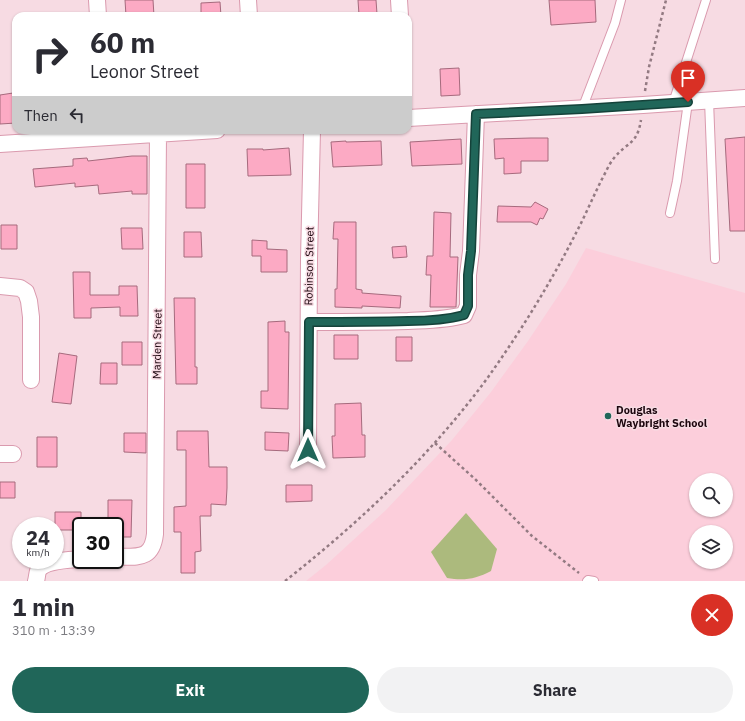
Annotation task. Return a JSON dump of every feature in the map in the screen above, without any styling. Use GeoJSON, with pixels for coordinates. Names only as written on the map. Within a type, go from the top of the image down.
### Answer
{"type":"FeatureCollection","features":[{"type":"Feature","properties":{"kind":"street"},"geometry":{"type":"LineString","coordinates":[[97,0],[98,12]]}},
{"type":"Feature","properties":{"kind":"street"},"geometry":{"type":"LineString","coordinates":[[248,0],[249,12]]}},
{"type":"Feature","properties":{"kind":"street"},"geometry":{"type":"LineString","coordinates":[[399,0],[400,12]]}},
{"type":"Feature","properties":{"kind":"street"},"geometry":{"type":"LineString","coordinates":[[412,118],[582,109],[745,98]]}},
{"type":"Feature","properties":{"kind":"street"},"geometry":{"type":"LineString","coordinates":[[309,322],[388,322],[435,320],[464,315],[468,306],[468,275],[471,251],[476,114]]}},
{"type":"Feature","properties":{"kind":"street"},"geometry":{"type":"LineString","coordinates":[[0,144],[104,134],[158,134]]}},
{"type":"Feature","properties":{"kind":"street","name":"Marden Street"},"geometry":{"type":"LineString","coordinates":[[124,557],[139,556],[148,553],[152,549],[155,534],[158,134]]}},
{"type":"Feature","properties":{"kind":"street","name":"Robinson Street"},"geometry":{"type":"LineString","coordinates":[[308,450],[312,134]]}},
{"type":"Feature","properties":{"kind":"street"},"geometry":{"type":"LineString","coordinates":[[0,286],[20,288],[26,292],[29,301],[31,317],[30,380]]}},
{"type":"Feature","properties":{"kind":"street"},"geometry":{"type":"LineString","coordinates":[[36,581],[38,570],[44,565],[53,562],[72,560]]}},
{"type":"Feature","properties":{"kind":"lane"},"geometry":{"type":"LineString","coordinates":[[582,109],[621,0]]}},
{"type":"Feature","properties":{"kind":"lane"},"geometry":{"type":"LineString","coordinates":[[670,213],[677,182],[681,102],[706,0]]}},
{"type":"Feature","properties":{"kind":"lane"},"geometry":{"type":"LineString","coordinates":[[709,100],[715,259]]}},
{"type":"Feature","properties":{"kind":"path"},"geometry":{"type":"LineString","coordinates":[[654,48],[666,0]]}},
{"type":"Feature","properties":{"kind":"path"},"geometry":{"type":"LineString","coordinates":[[285,581],[352,525],[408,472],[435,443],[486,380],[535,306],[576,233],[610,163]]}},
{"type":"Feature","properties":{"kind":"path"},"geometry":{"type":"LineString","coordinates":[[435,443],[475,479],[532,536],[590,581]]}},
{"type":"Feature","properties":{"kind":"shaded area","name":"Douglas Waybright School"},"geometry":{"type":"Polygon","coordinates":[[[586,248],[745,293],[745,581],[306,581],[326,565],[386,510],[452,440],[491,392],[528,341],[566,284],[586,248]]]}},
{"type":"Feature","properties":{"kind":"green space"},"geometry":{"type":"Polygon","coordinates":[[[466,513],[497,549],[491,571],[470,579],[447,578],[431,552],[466,513]]]}},
{"type":"Feature","properties":{"kind":"building"},"geometry":{"type":"Polygon","coordinates":[[[125,0],[153,0],[154,12],[126,12],[125,0]]]}},
{"type":"Feature","properties":{"kind":"building"},"geometry":{"type":"Polygon","coordinates":[[[358,0],[376,0],[377,12],[359,12],[358,0]]]}},
{"type":"Feature","properties":{"kind":"building"},"geometry":{"type":"Polygon","coordinates":[[[549,0],[595,0],[596,22],[551,25],[549,0]]]}},
{"type":"Feature","properties":{"kind":"building"},"geometry":{"type":"Polygon","coordinates":[[[220,2],[221,12],[201,12],[201,3],[220,2]]]}},
{"type":"Feature","properties":{"kind":"building"},"geometry":{"type":"Polygon","coordinates":[[[459,68],[460,95],[441,96],[440,69],[459,68]]]}},
{"type":"Feature","properties":{"kind":"building"},"geometry":{"type":"Polygon","coordinates":[[[12,93],[12,123],[0,124],[0,95],[12,93]]]}},
{"type":"Feature","properties":{"kind":"building"},"geometry":{"type":"Polygon","coordinates":[[[745,137],[745,231],[730,231],[725,139],[745,137]]]}},
{"type":"Feature","properties":{"kind":"building"},"geometry":{"type":"Polygon","coordinates":[[[548,138],[548,161],[521,161],[521,173],[504,174],[504,158],[495,159],[494,139],[548,138]]]}},
{"type":"Feature","properties":{"kind":"building"},"geometry":{"type":"Polygon","coordinates":[[[461,139],[462,164],[412,166],[410,142],[461,139]]]}},
{"type":"Feature","properties":{"kind":"building"},"geometry":{"type":"Polygon","coordinates":[[[381,141],[382,165],[333,167],[331,142],[381,141]]]}},
{"type":"Feature","properties":{"kind":"building"},"geometry":{"type":"Polygon","coordinates":[[[289,148],[291,175],[248,176],[247,149],[263,150],[289,148]]]}},
{"type":"Feature","properties":{"kind":"building"},"geometry":{"type":"Polygon","coordinates":[[[132,156],[147,156],[147,194],[132,194],[132,191],[99,194],[98,185],[75,187],[75,183],[35,187],[33,169],[73,166],[73,159],[87,158],[88,161],[132,156]]]}},
{"type":"Feature","properties":{"kind":"building"},"geometry":{"type":"Polygon","coordinates":[[[186,164],[205,164],[205,208],[186,208],[186,164]]]}},
{"type":"Feature","properties":{"kind":"building"},"geometry":{"type":"Polygon","coordinates":[[[535,202],[548,209],[543,219],[540,218],[537,225],[531,222],[497,222],[498,206],[531,207],[535,202]]]}},
{"type":"Feature","properties":{"kind":"building"},"geometry":{"type":"Polygon","coordinates":[[[434,212],[451,213],[450,257],[458,257],[456,307],[430,307],[431,275],[426,275],[427,256],[433,256],[434,212]]]}},
{"type":"Feature","properties":{"kind":"building"},"geometry":{"type":"Polygon","coordinates":[[[334,222],[356,222],[356,289],[362,290],[362,293],[401,296],[400,308],[362,306],[362,308],[335,307],[335,289],[337,289],[338,239],[333,239],[334,222]]]}},
{"type":"Feature","properties":{"kind":"building"},"geometry":{"type":"Polygon","coordinates":[[[1,225],[17,225],[17,249],[1,249],[1,225]]]}},
{"type":"Feature","properties":{"kind":"building"},"geometry":{"type":"Polygon","coordinates":[[[121,228],[142,228],[143,249],[122,249],[121,228]]]}},
{"type":"Feature","properties":{"kind":"building"},"geometry":{"type":"Polygon","coordinates":[[[184,232],[201,232],[202,257],[184,257],[184,232]]]}},
{"type":"Feature","properties":{"kind":"building"},"geometry":{"type":"Polygon","coordinates":[[[252,240],[267,241],[267,249],[287,250],[287,272],[261,272],[261,256],[252,256],[252,240]]]}},
{"type":"Feature","properties":{"kind":"building"},"geometry":{"type":"Polygon","coordinates":[[[406,246],[407,257],[393,258],[392,247],[406,246]]]}},
{"type":"Feature","properties":{"kind":"building"},"geometry":{"type":"Polygon","coordinates":[[[73,272],[90,272],[90,295],[119,295],[119,286],[137,286],[138,316],[120,316],[120,307],[91,308],[91,318],[74,318],[73,272]]]}},
{"type":"Feature","properties":{"kind":"building"},"geometry":{"type":"Polygon","coordinates":[[[174,298],[195,298],[195,367],[197,367],[197,384],[176,384],[174,298]]]}},
{"type":"Feature","properties":{"kind":"building"},"geometry":{"type":"Polygon","coordinates":[[[285,321],[285,332],[289,332],[288,409],[261,408],[261,391],[268,391],[268,322],[285,321]]]}},
{"type":"Feature","properties":{"kind":"building"},"geometry":{"type":"Polygon","coordinates":[[[334,335],[358,335],[358,359],[334,359],[334,335]]]}},
{"type":"Feature","properties":{"kind":"building"},"geometry":{"type":"Polygon","coordinates":[[[396,337],[412,337],[412,361],[396,361],[396,337]]]}},
{"type":"Feature","properties":{"kind":"building"},"geometry":{"type":"Polygon","coordinates":[[[122,342],[142,342],[142,365],[122,365],[122,342]]]}},
{"type":"Feature","properties":{"kind":"building"},"geometry":{"type":"Polygon","coordinates":[[[59,353],[77,356],[71,404],[52,402],[59,353]]]}},
{"type":"Feature","properties":{"kind":"building"},"geometry":{"type":"Polygon","coordinates":[[[101,363],[117,363],[117,384],[100,384],[101,363]]]}},
{"type":"Feature","properties":{"kind":"building"},"geometry":{"type":"Polygon","coordinates":[[[361,403],[362,435],[365,435],[365,457],[333,458],[332,436],[335,436],[335,404],[361,403]]]}},
{"type":"Feature","properties":{"kind":"building"},"geometry":{"type":"Polygon","coordinates":[[[177,431],[208,431],[209,467],[227,467],[226,505],[211,504],[211,516],[200,516],[201,551],[195,552],[195,573],[181,573],[181,532],[174,532],[174,507],[186,506],[186,450],[177,450],[177,431]]]}},
{"type":"Feature","properties":{"kind":"building"},"geometry":{"type":"Polygon","coordinates":[[[265,432],[289,433],[288,451],[265,450],[265,432]]]}},
{"type":"Feature","properties":{"kind":"building"},"geometry":{"type":"Polygon","coordinates":[[[124,433],[146,433],[146,453],[124,452],[124,433]]]}},
{"type":"Feature","properties":{"kind":"building"},"geometry":{"type":"Polygon","coordinates":[[[37,437],[57,437],[57,467],[37,467],[37,437]]]}},
{"type":"Feature","properties":{"kind":"building"},"geometry":{"type":"Polygon","coordinates":[[[0,482],[15,482],[15,498],[0,498],[0,482]]]}},
{"type":"Feature","properties":{"kind":"building"},"geometry":{"type":"Polygon","coordinates":[[[286,485],[312,485],[312,501],[286,502],[286,485]]]}},
{"type":"Feature","properties":{"kind":"building"},"geometry":{"type":"Polygon","coordinates":[[[108,500],[132,500],[131,537],[124,537],[124,517],[108,517],[108,500]]]}},
{"type":"Feature","properties":{"kind":"building"},"geometry":{"type":"Polygon","coordinates":[[[55,512],[81,512],[81,517],[72,517],[72,530],[64,530],[64,517],[55,517],[55,512]]]}},
{"type":"Feature","properties":{"kind":"place","name":"Douglas Waybright School"},"geometry":{"type":"Point","coordinates":[608,416]}},
{"type":"Feature","properties":{"kind":"route"},"geometry":{"type":"LineString","coordinates":[[308,450],[309,322],[388,322],[435,320],[464,315],[468,306],[468,275],[471,251],[476,114],[688,102]]}}]}
